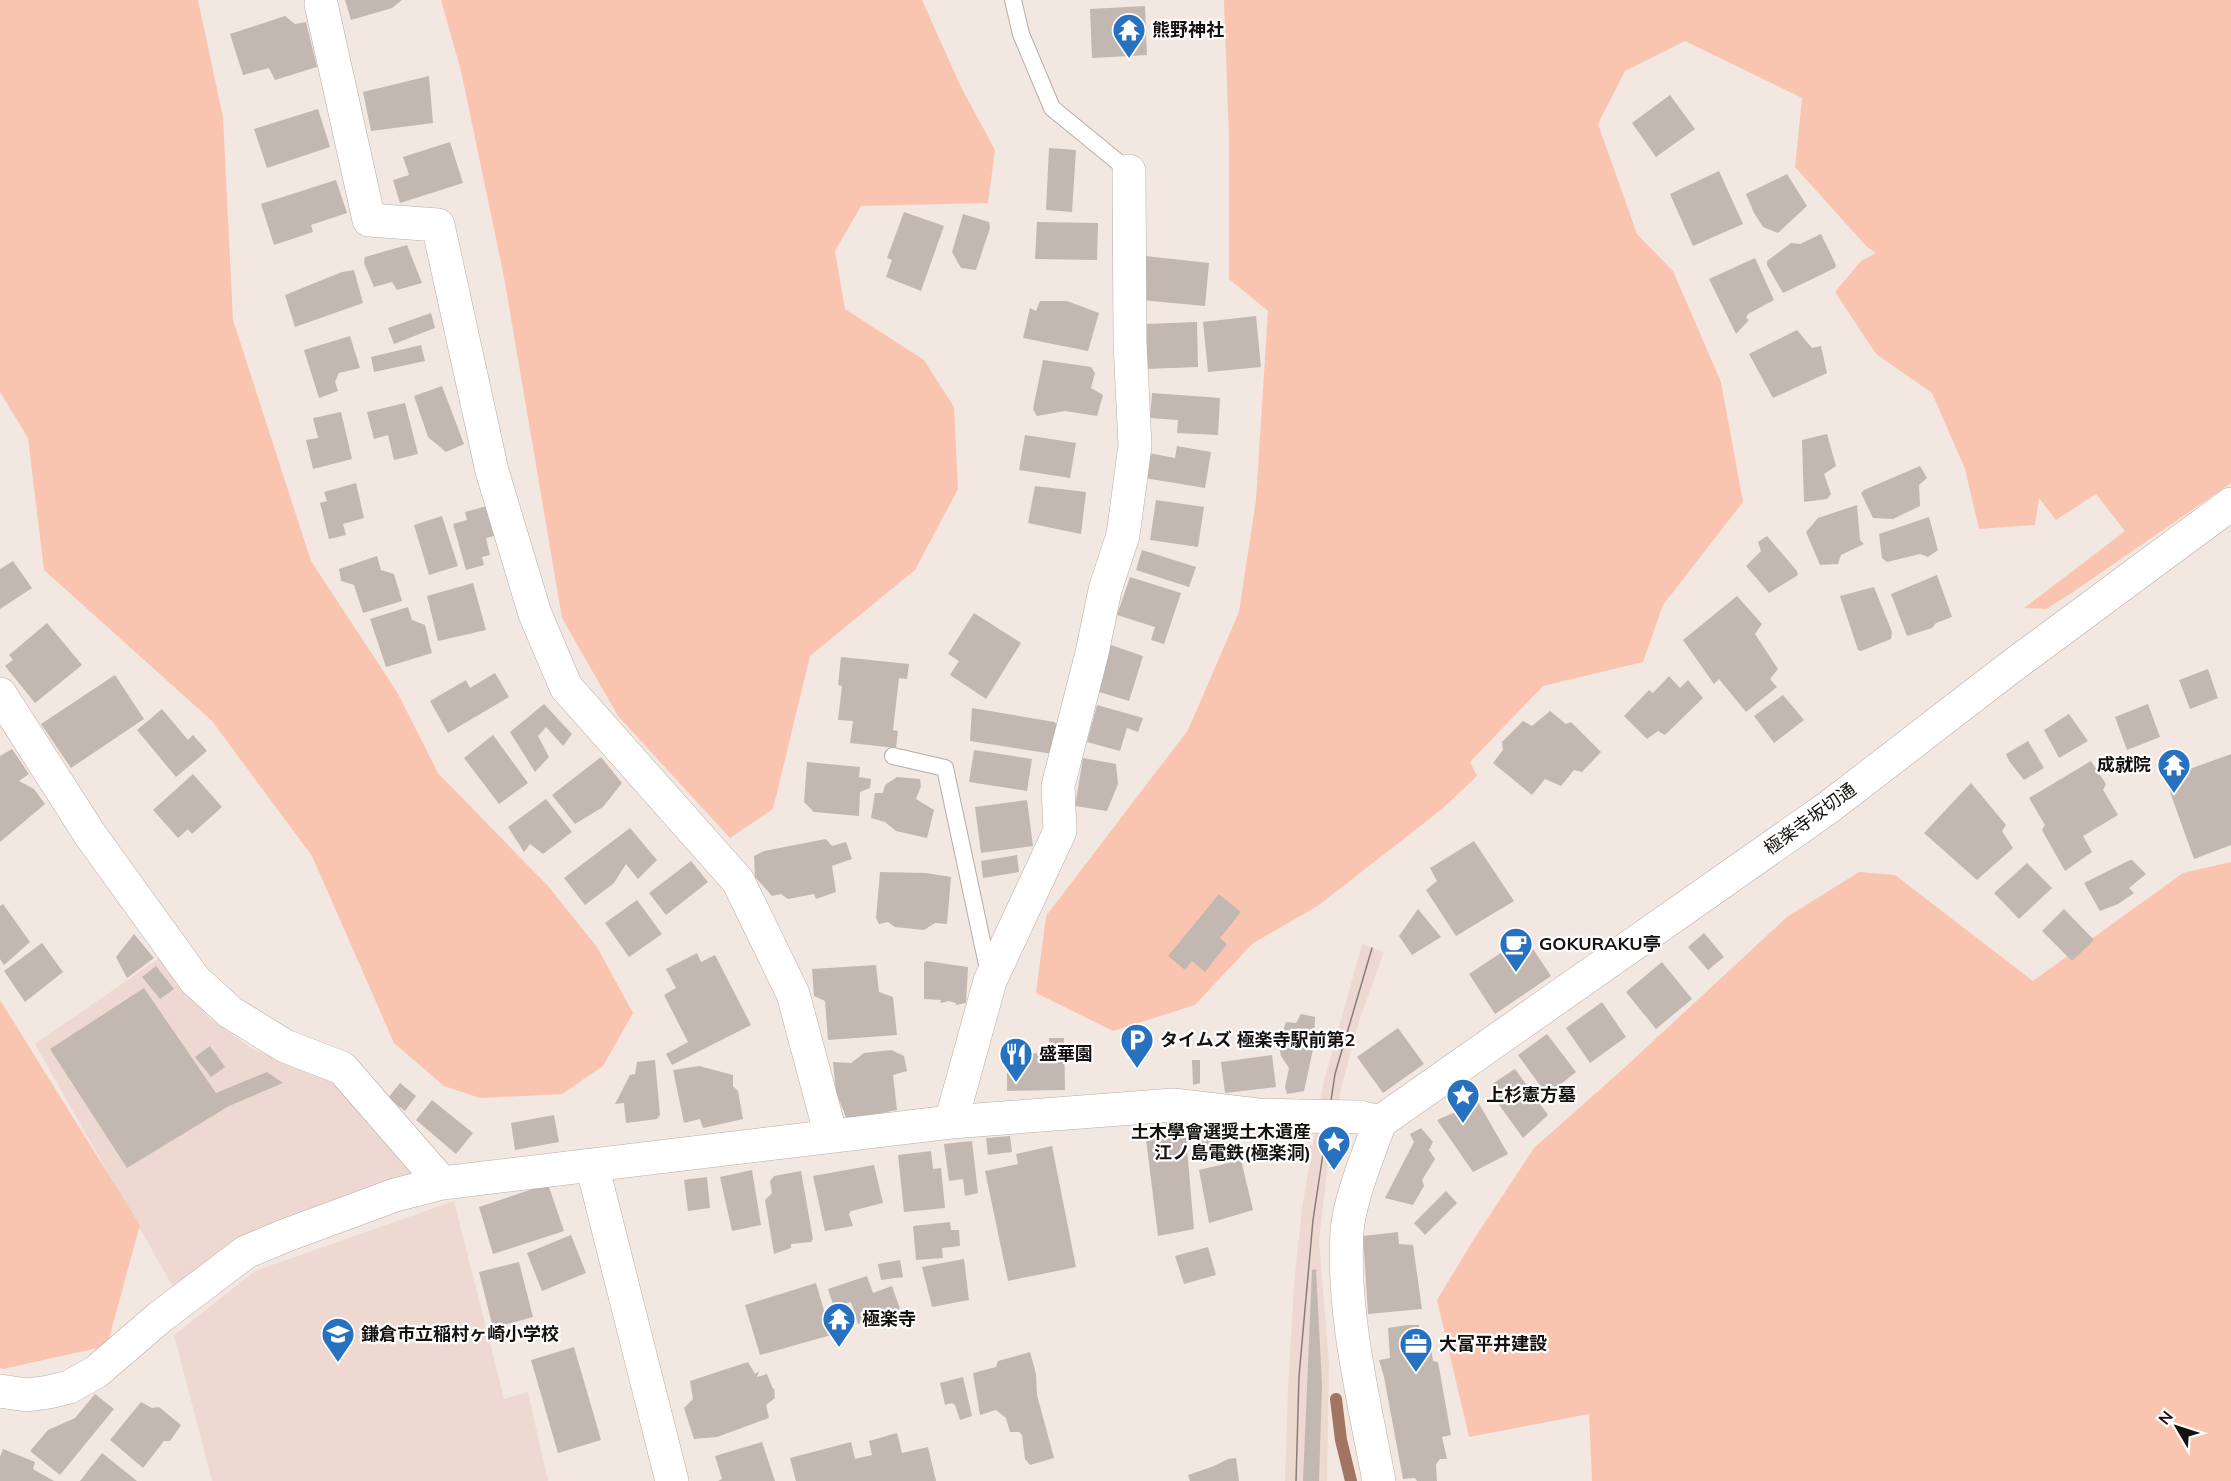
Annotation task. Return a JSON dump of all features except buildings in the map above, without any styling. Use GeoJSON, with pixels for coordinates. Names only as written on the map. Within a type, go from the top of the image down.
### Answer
{"type":"FeatureCollection","features":[{"type":"Feature","properties":{"kind":"street"},"geometry":{"type":"LineString","coordinates":[[321,4],[369,220],[438,225],[492,471],[535,614],[566,687],[738,881],[792,994],[831,1136]]}},
{"type":"Feature","properties":{"kind":"street"},"geometry":{"type":"LineString","coordinates":[[951,1122],[990,981],[1060,831],[1058,786],[1092,653],[1105,590],[1123,535],[1135,446],[1130,344],[1129,171]]}},
{"type":"Feature","properties":{"kind":"street","name":"極楽寺坂切通"},"geometry":{"type":"LineString","coordinates":[[1369,1120],[1829,807],[2008,669],[2231,504]]}},
{"type":"Feature","properties":{"kind":"street"},"geometry":{"type":"LineString","coordinates":[[0,694],[91,836],[195,980],[230,1012],[285,1046],[342,1068],[442,1183]]}},
{"type":"Feature","properties":{"kind":"street"},"geometry":{"type":"LineString","coordinates":[[0,1391],[27,1395],[69,1387],[96,1372],[160,1317],[246,1252],[395,1195],[442,1183],[951,1122],[1173,1105],[1258,1115],[1369,1120],[1347,1230],[1347,1281],[1355,1349],[1379,1481]]}},
{"type":"Feature","properties":{"kind":"street"},"geometry":{"type":"LineString","coordinates":[[592,1166],[672,1481]]}},
{"type":"Feature","properties":{"kind":"lane"},"geometry":{"type":"LineString","coordinates":[[1013,0],[1021,34],[1052,108],[1129,171]]}},
{"type":"Feature","properties":{"kind":"lane"},"geometry":{"type":"LineString","coordinates":[[894,756],[945,768],[990,981]]}},
{"type":"Feature","properties":{"kind":"shaded area"},"geometry":{"type":"Polygon","coordinates":[[[0,0],[198,0],[223,117],[233,320],[311,561],[397,692],[438,773],[548,886],[597,947],[633,1013],[603,1066],[562,1094],[480,1098],[444,1086],[394,1043],[312,856],[212,721],[44,570],[28,438],[0,392],[0,0]]]}},
{"type":"Feature","properties":{"kind":"shaded area"},"geometry":{"type":"Polygon","coordinates":[[[441,0],[922,0],[961,87],[995,150],[988,203],[861,206],[835,251],[845,309],[924,360],[954,407],[958,489],[915,570],[810,656],[773,809],[730,838],[618,716],[562,618],[504,277],[461,71],[441,0]]]}},
{"type":"Feature","properties":{"kind":"shaded area"},"geometry":{"type":"Polygon","coordinates":[[[1224,0],[2231,0],[2231,483],[2046,609],[2024,608],[2125,531],[2096,494],[2056,520],[2039,498],[2035,525],[1979,529],[1965,469],[1932,393],[1876,354],[1835,292],[1861,261],[1876,253],[1867,247],[1795,167],[1802,98],[1685,41],[1625,71],[1598,124],[1637,234],[1673,271],[1721,382],[1743,502],[1663,605],[1643,662],[1543,686],[1470,762],[1477,776],[1442,809],[1319,905],[1252,944],[1195,1005],[1113,1031],[1036,993],[1046,916],[1188,730],[1239,612],[1256,500],[1268,311],[1229,279],[1229,139],[1224,0]]]}},
{"type":"Feature","properties":{"kind":"shaded area"},"geometry":{"type":"Polygon","coordinates":[[[2231,862],[2231,1481],[1592,1481],[1589,1414],[1469,1437],[1437,1300],[1474,1239],[1534,1148],[1787,917],[1859,872],[1895,875],[2033,981],[2183,873],[2231,862]]]}},
{"type":"Feature","properties":{"kind":"shaded area"},"geometry":{"type":"Polygon","coordinates":[[[1362,944],[1384,952],[1359,1021],[1341,1089],[1327,1172],[1319,1240],[1329,1363],[1327,1481],[1285,1481],[1294,1284],[1302,1208],[1323,1085],[1362,944]]]}},
{"type":"Feature","properties":{"kind":"shaded area"},"geometry":{"type":"Polygon","coordinates":[[[162,956],[209,1018],[254,1050],[335,1078],[417,1171],[242,1240],[201,1264],[173,1287],[35,1044],[162,956]]]}},
{"type":"Feature","properties":{"kind":"shaded area"},"geometry":{"type":"Polygon","coordinates":[[[0,1000],[140,1225],[107,1346],[3,1369],[0,1368],[0,1000]]]}},
{"type":"Feature","properties":{"kind":"shaded area","name":"鎌倉市立稲村ヶ崎小学校"},"geometry":{"type":"Polygon","coordinates":[[[454,1201],[504,1399],[528,1392],[548,1481],[212,1481],[174,1335],[255,1271],[454,1201]]]}},
{"type":"Feature","properties":{"kind":"waterway"},"geometry":{"type":"LineString","coordinates":[[1336,1399],[1341,1440],[1351,1481]]}},
{"type":"Feature","properties":{"kind":"tram line"},"geometry":{"type":"LineString","coordinates":[[1296,1481],[1299,1376],[1313,1220],[1335,1074],[1372,948]]}},
{"type":"Feature","properties":{"kind":"place","name":"熊野神社"},"geometry":{"type":"Point","coordinates":[1129,59]}},
{"type":"Feature","properties":{"kind":"place","name":"成就院"},"geometry":{"type":"Point","coordinates":[2174,794]}},
{"type":"Feature","properties":{"kind":"place","name":"GOKURAKU亭"},"geometry":{"type":"Point","coordinates":[1516,973]}},
{"type":"Feature","properties":{"kind":"place","name":"タイムズ 極楽寺駅前第2"},"geometry":{"type":"Point","coordinates":[1137,1069]}},
{"type":"Feature","properties":{"kind":"place","name":"盛華園"},"geometry":{"type":"Point","coordinates":[1016,1083]}},
{"type":"Feature","properties":{"kind":"place","name":"上杉憲方墓"},"geometry":{"type":"Point","coordinates":[1463,1124]}},
{"type":"Feature","properties":{"kind":"place","name":"土木學會選奨土木遺産 江ノ島電鉄(極楽洞)"},"geometry":{"type":"Point","coordinates":[1334,1171]}},
{"type":"Feature","properties":{"kind":"place","name":"極楽寺"},"geometry":{"type":"Point","coordinates":[839,1348]}},
{"type":"Feature","properties":{"kind":"place","name":"鎌倉市立稲村ヶ崎小学校"},"geometry":{"type":"Point","coordinates":[338,1363]}},
{"type":"Feature","properties":{"kind":"place","name":"大富平井建設"},"geometry":{"type":"Point","coordinates":[1416,1373]}}]}
